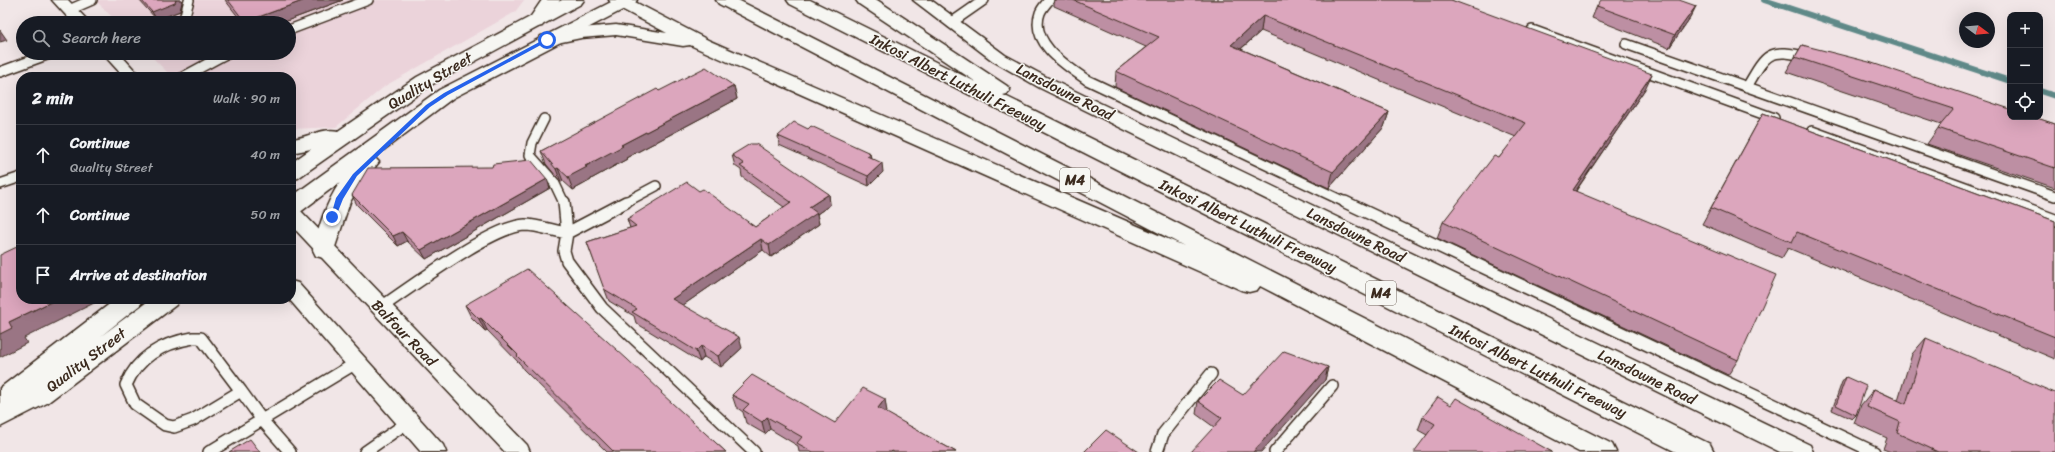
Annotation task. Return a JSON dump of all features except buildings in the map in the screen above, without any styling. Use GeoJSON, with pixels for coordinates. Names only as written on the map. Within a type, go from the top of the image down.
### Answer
{"type":"FeatureCollection","features":[{"type":"Feature","properties":{"kind":"main road"},"geometry":{"type":"LineString","coordinates":[[536,22],[551,0]]}},
{"type":"Feature","properties":{"kind":"main road","name":"Quality Street"},"geometry":{"type":"LineString","coordinates":[[296,170],[424,81],[575,0]]}},
{"type":"Feature","properties":{"kind":"main road","name":"M4"},"geometry":{"type":"LineString","coordinates":[[725,0],[1603,452]]}},
{"type":"Feature","properties":{"kind":"main road","name":"Inkosi Albert Luthuli Freeway"},"geometry":{"type":"LineString","coordinates":[[796,0],[1701,452]]}},
{"type":"Feature","properties":{"kind":"main road"},"geometry":{"type":"LineString","coordinates":[[865,0],[944,51],[1062,134]]}},
{"type":"Feature","properties":{"kind":"main road"},"geometry":{"type":"LineString","coordinates":[[623,1],[704,45],[1080,212],[1426,360]]}},
{"type":"Feature","properties":{"kind":"main road","name":"Quality Street"},"geometry":{"type":"LineString","coordinates":[[296,204],[446,94],[623,1]]}},
{"type":"Feature","properties":{"kind":"main road"},"geometry":{"type":"LineString","coordinates":[[547,40],[581,33],[616,30],[704,45]]}},
{"type":"Feature","properties":{"kind":"main road"},"geometry":{"type":"LineString","coordinates":[[324,250],[340,198],[355,175],[428,106]]}},
{"type":"Feature","properties":{"kind":"main road"},"geometry":{"type":"LineString","coordinates":[[296,146],[303,146],[354,129]]}},
{"type":"Feature","properties":{"kind":"main road","name":"Quality Street"},"geometry":{"type":"LineString","coordinates":[[0,404],[14,390],[150,304]]}},
{"type":"Feature","properties":{"kind":"main road","name":"Quality Street"},"geometry":{"type":"LineString","coordinates":[[0,416],[38,396],[150,304]]}},
{"type":"Feature","properties":{"kind":"street","name":"Lansdowne Road"},"geometry":{"type":"LineString","coordinates":[[921,0],[999,58],[1046,84],[1802,452]]}},
{"type":"Feature","properties":{"kind":"street"},"geometry":{"type":"LineString","coordinates":[[65,5],[75,16]]}},
{"type":"Feature","properties":{"kind":"street"},"geometry":{"type":"LineString","coordinates":[[117,60],[129,72]]}},
{"type":"Feature","properties":{"kind":"street","name":"Balfour Road"},"geometry":{"type":"LineString","coordinates":[[296,219],[519,452]]}},
{"type":"Feature","properties":{"kind":"street"},"geometry":{"type":"LineString","coordinates":[[296,294],[435,452]]}},
{"type":"Feature","properties":{"kind":"lane"},"geometry":{"type":"LineString","coordinates":[[65,5],[92,0]]}},
{"type":"Feature","properties":{"kind":"lane"},"geometry":{"type":"LineString","coordinates":[[185,16],[189,0]]}},
{"type":"Feature","properties":{"kind":"lane"},"geometry":{"type":"LineString","coordinates":[[296,27],[368,0]]}},
{"type":"Feature","properties":{"kind":"lane"},"geometry":{"type":"LineString","coordinates":[[951,23],[984,0]]}},
{"type":"Feature","properties":{"kind":"lane"},"geometry":{"type":"LineString","coordinates":[[1049,0],[1043,6],[1038,23],[1041,40],[1061,61],[1087,80],[1874,452]]}},
{"type":"Feature","properties":{"kind":"lane"},"geometry":{"type":"LineString","coordinates":[[1524,27],[1786,122]]}},
{"type":"Feature","properties":{"kind":"lane"},"geometry":{"type":"LineString","coordinates":[[1626,44],[2055,196]]}},
{"type":"Feature","properties":{"kind":"lane"},"geometry":{"type":"LineString","coordinates":[[1747,87],[1763,59],[1769,54],[1794,54],[1816,58]]}},
{"type":"Feature","properties":{"kind":"lane"},"geometry":{"type":"LineString","coordinates":[[0,72],[33,60]]}},
{"type":"Feature","properties":{"kind":"lane"},"geometry":{"type":"LineString","coordinates":[[192,72],[214,60]]}},
{"type":"Feature","properties":{"kind":"lane"},"geometry":{"type":"LineString","coordinates":[[544,119],[532,143],[530,155],[534,162],[562,192],[566,213],[567,233],[564,251],[567,261],[602,308],[754,452]]}},
{"type":"Feature","properties":{"kind":"lane"},"geometry":{"type":"LineString","coordinates":[[1801,128],[2055,220]]}},
{"type":"Feature","properties":{"kind":"lane"},"geometry":{"type":"LineString","coordinates":[[0,184],[16,179]]}},
{"type":"Feature","properties":{"kind":"lane"},"geometry":{"type":"LineString","coordinates":[[380,308],[486,238],[511,228],[525,225],[567,233],[656,186]]}},
{"type":"Feature","properties":{"kind":"lane"},"geometry":{"type":"LineString","coordinates":[[241,391],[194,420],[174,427],[165,425],[135,404],[126,385],[132,371],[140,362],[160,349],[180,340],[194,337],[201,338],[241,391],[262,420],[290,452]]}},
{"type":"Feature","properties":{"kind":"lane"},"geometry":{"type":"LineString","coordinates":[[209,452],[356,363]]}},
{"type":"Feature","properties":{"kind":"lane"},"geometry":{"type":"LineString","coordinates":[[1157,452],[1163,434],[1212,374]]}},
{"type":"Feature","properties":{"kind":"lane"},"geometry":{"type":"LineString","coordinates":[[1275,452],[1332,386]]}},
{"type":"Feature","properties":{"kind":"lane"},"geometry":{"type":"LineString","coordinates":[[365,452],[408,422]]}},
{"type":"Feature","properties":{"kind":"shaded area"},"geometry":{"type":"Polygon","coordinates":[[[95,0],[524,0],[515,12],[385,86],[336,127],[296,129],[296,72],[167,72],[155,60],[296,60],[296,16],[111,16],[95,0]]]}},
{"type":"Feature","properties":{"kind":"waterway"},"geometry":{"type":"LineString","coordinates":[[1764,0],[2007,80]]}},
{"type":"Feature","properties":{"kind":"waterway"},"geometry":{"type":"LineString","coordinates":[[2043,92],[2055,96]]}},
{"type":"Feature","properties":{"kind":"route"},"geometry":{"type":"LineString","coordinates":[[332,217],[340,198],[355,175],[428,106],[446,94],[547,40]]}}]}
